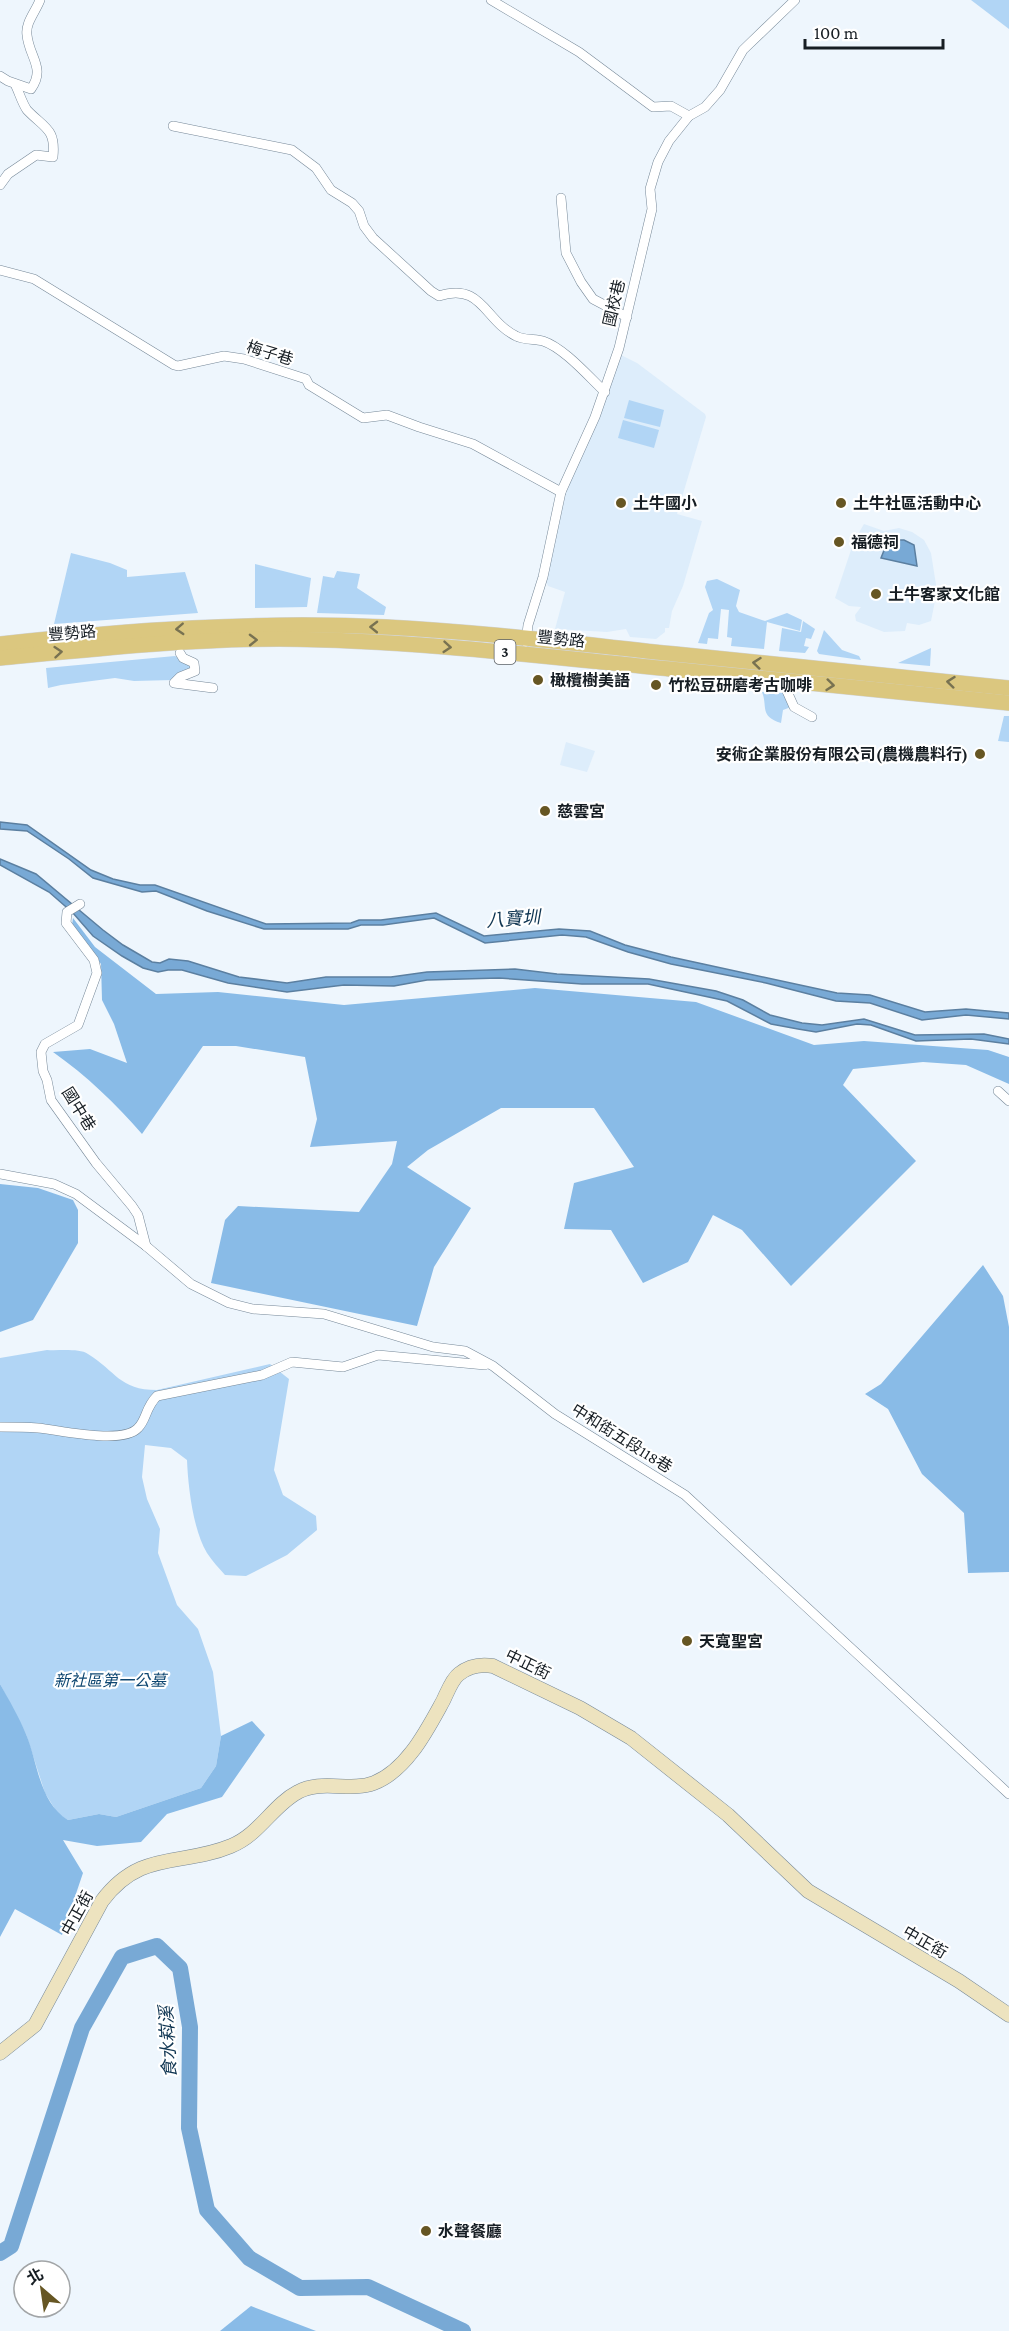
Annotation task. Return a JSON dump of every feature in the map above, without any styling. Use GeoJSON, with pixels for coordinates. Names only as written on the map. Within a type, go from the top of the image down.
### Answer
{"type":"FeatureCollection","features":[{"type":"Feature","properties":{"kind":"main road","name":"豐勢路"},"geometry":{"type":"LineString","coordinates":[[0,644],[126,632],[277,625],[387,627],[526,646],[663,669],[1009,703]]}},
{"type":"Feature","properties":{"kind":"main road","name":"豐勢路"},"geometry":{"type":"LineString","coordinates":[[0,658],[134,645],[278,639],[526,646],[660,653],[1009,688]]}},
{"type":"Feature","properties":{"kind":"street"},"geometry":{"type":"LineString","coordinates":[[0,76],[31,89],[37,81],[38,66],[26,33],[40,0]]}},
{"type":"Feature","properties":{"kind":"street"},"geometry":{"type":"LineString","coordinates":[[491,0],[579,52],[653,107],[671,106],[689,116]]}},
{"type":"Feature","properties":{"kind":"street","name":"國校巷"},"geometry":{"type":"LineString","coordinates":[[526,646],[528,625],[543,577],[561,492],[605,392],[627,317],[652,209],[650,189],[658,162],[669,141],[689,116],[705,107],[720,90],[743,50],[795,0]]}},
{"type":"Feature","properties":{"kind":"street"},"geometry":{"type":"LineString","coordinates":[[0,185],[8,174],[36,155],[53,157],[54,142],[44,123],[26,108],[15,84]]}},
{"type":"Feature","properties":{"kind":"street"},"geometry":{"type":"LineString","coordinates":[[173,126],[292,150],[316,168],[331,190],[352,203],[359,211],[364,226],[373,238],[431,291],[439,296],[453,291],[471,296],[516,336],[545,342],[568,357],[605,392]]}},
{"type":"Feature","properties":{"kind":"street"},"geometry":{"type":"LineString","coordinates":[[561,198],[566,253],[581,282],[593,300],[627,317]]}},
{"type":"Feature","properties":{"kind":"street","name":"梅子巷"},"geometry":{"type":"LineString","coordinates":[[0,270],[34,279],[174,365],[225,356],[244,359],[306,379],[309,385],[363,418],[387,415],[473,444],[561,492]]}},
{"type":"Feature","properties":{"kind":"street"},"geometry":{"type":"LineString","coordinates":[[180,653],[183,658],[194,663],[195,671],[180,677],[174,683],[213,688]]}},
{"type":"Feature","properties":{"kind":"street"},"geometry":{"type":"LineString","coordinates":[[660,653],[663,669]]}},
{"type":"Feature","properties":{"kind":"street"},"geometry":{"type":"LineString","coordinates":[[782,680],[794,707],[812,717]]}},
{"type":"Feature","properties":{"kind":"street","name":"國中巷"},"geometry":{"type":"LineString","coordinates":[[80,904],[67,912],[66,923],[94,960],[98,973],[78,1025],[45,1044],[40,1052],[43,1071],[51,1100],[96,1163],[138,1215],[146,1245]]}},
{"type":"Feature","properties":{"kind":"street"},"geometry":{"type":"LineString","coordinates":[[998,1091],[1009,1101]]}},
{"type":"Feature","properties":{"kind":"street","name":"中和街五段118巷"},"geometry":{"type":"LineString","coordinates":[[0,1174],[54,1184],[76,1194],[146,1245],[191,1284],[229,1303],[253,1309],[324,1314],[433,1347],[465,1351],[493,1366],[555,1414],[685,1495],[1009,1794]]}},
{"type":"Feature","properties":{"kind":"street"},"geometry":{"type":"LineString","coordinates":[[0,1427],[38,1428],[91,1436],[127,1434],[138,1429],[148,1404],[157,1396],[262,1375],[292,1362],[343,1367],[378,1355],[493,1366]]}},
{"type":"Feature","properties":{"kind":"street","name":"中正街"},"geometry":{"type":"LineString","coordinates":[[0,2053],[35,2025],[102,1900],[111,1888],[126,1876],[159,1861],[216,1852],[233,1846],[246,1838],[298,1792],[313,1787],[360,1787],[375,1783],[388,1775],[412,1751],[457,1675],[482,1664],[493,1666],[570,1703],[631,1738],[728,1815],[808,1891],[959,1981],[1009,2015]]}},
{"type":"Feature","properties":{"kind":"shaded area","name":"土牛國小"},"geometry":{"type":"Polygon","coordinates":[[[619,354],[637,363],[706,417],[677,514],[702,521],[683,586],[672,611],[669,628],[665,628],[665,632],[656,639],[630,637],[626,629],[607,632],[555,629],[565,592],[548,586],[546,582],[566,493],[619,354]]]}},
{"type":"Feature","properties":{"kind":"shaded area"},"geometry":{"type":"Polygon","coordinates":[[[864,524],[884,531],[899,528],[912,532],[924,540],[931,553],[937,591],[931,621],[919,625],[907,623],[905,631],[884,632],[856,621],[855,615],[861,607],[849,606],[835,598],[854,541],[864,524]]]}},
{"type":"Feature","properties":{"kind":"shaded area"},"geometry":{"type":"Polygon","coordinates":[[[892,540],[904,540],[914,545],[917,566],[881,558],[885,548],[892,540]]]}},
{"type":"Feature","properties":{"kind":"shaded area"},"geometry":{"type":"Polygon","coordinates":[[[566,742],[595,751],[587,772],[560,765],[566,742]]]}},
{"type":"Feature","properties":{"kind":"shaded area","name":"八寶圳"},"geometry":{"type":"Polygon","coordinates":[[[0,822],[27,825],[91,870],[113,879],[140,885],[155,885],[266,924],[351,923],[359,920],[381,920],[436,913],[484,936],[559,929],[590,931],[625,945],[671,957],[837,993],[870,995],[925,1012],[966,1009],[1009,1013],[1009,1019],[966,1015],[922,1020],[870,1003],[836,1001],[766,983],[671,964],[586,937],[562,935],[485,943],[434,918],[383,925],[361,925],[348,929],[264,929],[207,911],[156,891],[142,892],[93,878],[27,831],[0,829],[0,822]]]}},
{"type":"Feature","properties":{"kind":"shaded area","name":"八寶圳"},"geometry":{"type":"Polygon","coordinates":[[[0,859],[36,874],[103,930],[152,962],[160,963],[169,959],[188,961],[239,977],[287,983],[326,977],[391,977],[427,972],[515,969],[557,974],[649,979],[716,991],[743,1000],[770,1015],[802,1023],[822,1025],[864,1019],[915,1035],[984,1034],[1009,1039],[1009,1044],[971,1039],[916,1041],[871,1025],[857,1024],[816,1032],[771,1024],[727,1001],[648,984],[582,984],[499,978],[427,980],[394,986],[344,985],[287,992],[228,983],[182,970],[158,972],[143,968],[93,936],[73,913],[49,892],[0,865],[0,859]]]}},
{"type":"Feature","properties":{"kind":"shaded area"},"geometry":{"type":"Polygon","coordinates":[[[73,918],[95,947],[156,994],[218,992],[344,1005],[535,988],[696,1002],[814,1045],[864,1041],[988,1050],[1009,1057],[1009,1084],[966,1065],[923,1062],[853,1069],[843,1085],[916,1161],[791,1286],[742,1230],[713,1215],[688,1262],[643,1283],[611,1230],[564,1229],[574,1183],[634,1167],[594,1108],[501,1108],[428,1150],[407,1167],[471,1208],[434,1267],[417,1326],[211,1283],[225,1220],[238,1206],[359,1212],[392,1164],[397,1141],[310,1147],[317,1119],[305,1057],[236,1046],[203,1046],[142,1134],[100,1090],[53,1052],[90,1049],[127,1063],[114,1024],[102,1000],[101,964],[72,925],[73,918]]]}},
{"type":"Feature","properties":{"kind":"shaded area"},"geometry":{"type":"Polygon","coordinates":[[[0,1184],[38,1188],[73,1200],[78,1210],[78,1243],[33,1320],[0,1332],[0,1184]]]}},
{"type":"Feature","properties":{"kind":"shaded area"},"geometry":{"type":"Polygon","coordinates":[[[983,1265],[1003,1296],[1009,1327],[1009,1572],[968,1573],[964,1513],[922,1474],[888,1409],[865,1394],[881,1384],[983,1265]]]}},
{"type":"Feature","properties":{"kind":"shaded area"},"geometry":{"type":"Polygon","coordinates":[[[0,1684],[26,1734],[45,1793],[58,1812],[68,1820],[99,1814],[116,1817],[201,1788],[216,1766],[221,1736],[252,1721],[265,1735],[222,1797],[167,1814],[141,1842],[97,1846],[63,1840],[83,1873],[62,1935],[15,1909],[0,1937],[0,1684]]]}},
{"type":"Feature","properties":{"kind":"shaded area"},"geometry":{"type":"Polygon","coordinates":[[[251,2306],[316,2331],[220,2331],[251,2306]]]}},
{"type":"Feature","properties":{"kind":"green space"},"geometry":{"type":"Polygon","coordinates":[[[971,0],[1009,0],[1009,29],[971,0]]]}},
{"type":"Feature","properties":{"kind":"green space"},"geometry":{"type":"Polygon","coordinates":[[[629,400],[664,410],[660,427],[624,418],[629,400]]]}},
{"type":"Feature","properties":{"kind":"green space"},"geometry":{"type":"Polygon","coordinates":[[[623,420],[659,430],[654,448],[618,438],[623,420]]]}},
{"type":"Feature","properties":{"kind":"green space"},"geometry":{"type":"Polygon","coordinates":[[[71,553],[127,570],[127,577],[185,572],[198,613],[54,624],[71,553]]]}},
{"type":"Feature","properties":{"kind":"green space"},"geometry":{"type":"Polygon","coordinates":[[[255,564],[311,578],[307,607],[255,608],[255,564]]]}},
{"type":"Feature","properties":{"kind":"green space"},"geometry":{"type":"Polygon","coordinates":[[[337,571],[360,574],[357,588],[386,607],[384,615],[317,613],[323,576],[334,578],[337,571]]]}},
{"type":"Feature","properties":{"kind":"green space"},"geometry":{"type":"Polygon","coordinates":[[[717,579],[740,590],[736,606],[739,612],[765,621],[787,613],[802,620],[800,631],[767,622],[764,649],[731,646],[732,638],[727,637],[729,610],[721,609],[718,639],[708,638],[707,644],[698,643],[709,613],[713,610],[705,587],[707,581],[717,579]]]}},
{"type":"Feature","properties":{"kind":"green space"},"geometry":{"type":"Polygon","coordinates":[[[803,621],[815,629],[811,639],[806,638],[804,646],[809,647],[805,653],[779,651],[782,628],[801,632],[803,621]]]}},
{"type":"Feature","properties":{"kind":"green space"},"geometry":{"type":"Polygon","coordinates":[[[824,630],[842,650],[859,656],[861,660],[819,654],[817,651],[824,630]]]}},
{"type":"Feature","properties":{"kind":"green space"},"geometry":{"type":"Polygon","coordinates":[[[931,648],[930,666],[898,663],[931,648]]]}},
{"type":"Feature","properties":{"kind":"green space"},"geometry":{"type":"Polygon","coordinates":[[[175,656],[192,666],[192,669],[173,680],[134,681],[115,678],[48,688],[46,668],[175,656]]]}},
{"type":"Feature","properties":{"kind":"green space"},"geometry":{"type":"Polygon","coordinates":[[[762,692],[783,693],[791,707],[783,710],[781,723],[767,714],[762,692]]]}},
{"type":"Feature","properties":{"kind":"green space"},"geometry":{"type":"Polygon","coordinates":[[[1004,716],[1009,716],[1009,742],[998,741],[1004,716]]]}},
{"type":"Feature","properties":{"kind":"green space","name":"新社區第一公墓"},"geometry":{"type":"Polygon","coordinates":[[[47,1350],[84,1352],[126,1383],[134,1387],[157,1390],[270,1364],[289,1379],[274,1470],[283,1495],[316,1516],[317,1530],[287,1555],[246,1576],[225,1575],[207,1553],[198,1532],[190,1495],[187,1460],[171,1448],[145,1445],[142,1477],[147,1499],[160,1529],[158,1553],[177,1605],[198,1629],[213,1672],[221,1736],[216,1766],[201,1788],[116,1817],[99,1814],[68,1820],[58,1814],[45,1793],[26,1734],[0,1684],[0,1358],[47,1350]]]}},
{"type":"Feature","properties":{"kind":"waterway","name":"食水嵙溪"},"geometry":{"type":"LineString","coordinates":[[0,2253],[11,2246],[82,2028],[122,1957],[157,1946],[180,1968],[190,2027],[189,2128],[207,2210],[249,2258],[300,2288],[368,2287],[463,2331]]}},
{"type":"Feature","properties":{"kind":"place","name":"土牛國小"},"geometry":{"type":"Point","coordinates":[621,503]}},
{"type":"Feature","properties":{"kind":"place","name":"土牛社區活動中心"},"geometry":{"type":"Point","coordinates":[841,503]}},
{"type":"Feature","properties":{"kind":"place","name":"福德祠"},"geometry":{"type":"Point","coordinates":[839,542]}},
{"type":"Feature","properties":{"kind":"place","name":"土牛客家文化館"},"geometry":{"type":"Point","coordinates":[876,594]}},
{"type":"Feature","properties":{"kind":"place","name":"橄欖樹美語"},"geometry":{"type":"Point","coordinates":[538,680]}},
{"type":"Feature","properties":{"kind":"place","name":"竹松豆研磨考古咖啡"},"geometry":{"type":"Point","coordinates":[656,685]}},
{"type":"Feature","properties":{"kind":"place","name":"安術企業股份有限公司(農機農料行)"},"geometry":{"type":"Point","coordinates":[980,754]}},
{"type":"Feature","properties":{"kind":"place","name":"慈雲宮"},"geometry":{"type":"Point","coordinates":[545,811]}},
{"type":"Feature","properties":{"kind":"place","name":"天寬聖宮"},"geometry":{"type":"Point","coordinates":[687,1641]}},
{"type":"Feature","properties":{"kind":"place","name":"水聲餐廳"},"geometry":{"type":"Point","coordinates":[426,2231]}}]}
